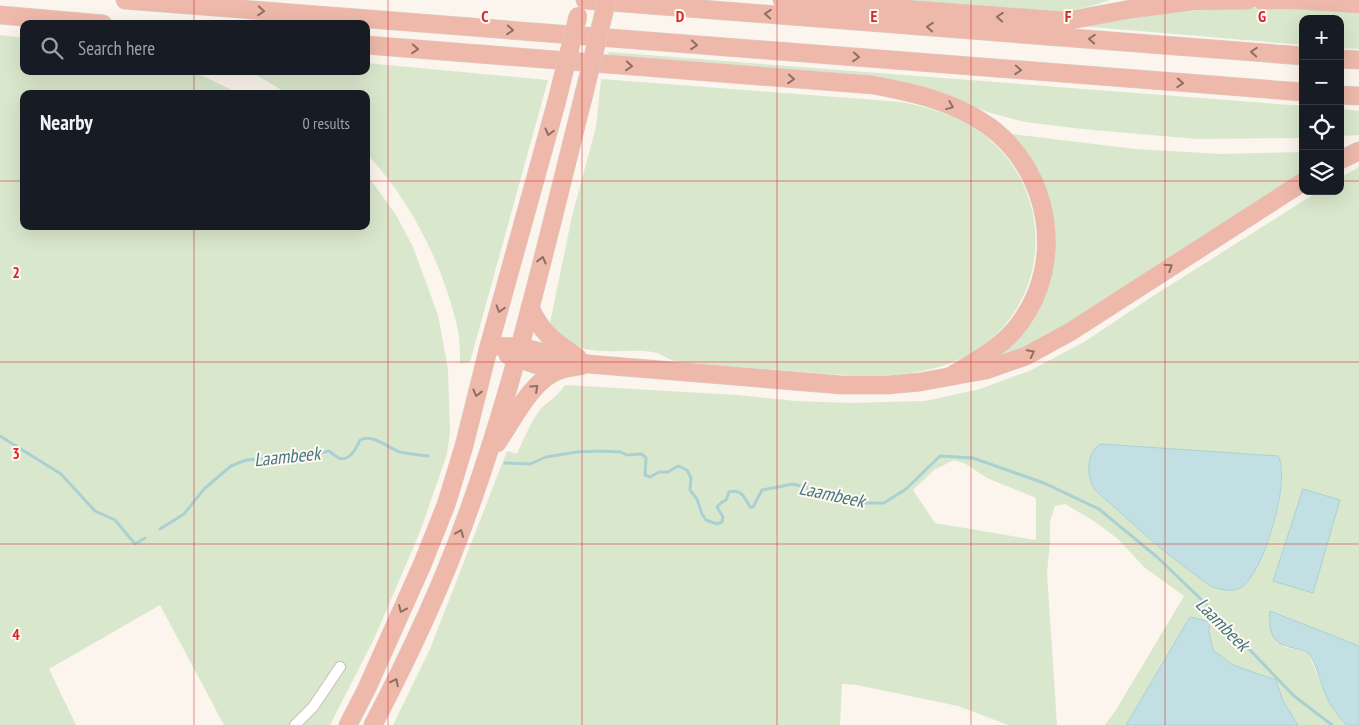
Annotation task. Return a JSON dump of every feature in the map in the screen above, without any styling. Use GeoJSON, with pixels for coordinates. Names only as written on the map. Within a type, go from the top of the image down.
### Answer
{"type":"FeatureCollection","features":[{"type":"Feature","properties":{"kind":"highway"},"geometry":{"type":"LineString","coordinates":[[125,0],[1299,92]]}},
{"type":"Feature","properties":{"kind":"highway"},"geometry":{"type":"LineString","coordinates":[[373,725],[416,640],[466,520],[487,458],[519,353],[607,0]]}},
{"type":"Feature","properties":{"kind":"highway"},"geometry":{"type":"LineString","coordinates":[[782,0],[1066,21],[1131,9],[1184,2],[1248,0]]}},
{"type":"Feature","properties":{"kind":"highway"},"geometry":{"type":"LineString","coordinates":[[1034,19],[1067,14],[1124,0]]}},
{"type":"Feature","properties":{"kind":"highway"},"geometry":{"type":"LineString","coordinates":[[1261,0],[1298,0],[1359,4]]}},
{"type":"Feature","properties":{"kind":"highway"},"geometry":{"type":"LineString","coordinates":[[348,725],[367,688],[422,565],[446,505],[464,446],[582,5],[1299,56]]}},
{"type":"Feature","properties":{"kind":"highway"},"geometry":{"type":"LineString","coordinates":[[0,15],[58,20]]}},
{"type":"Feature","properties":{"kind":"highway"},"geometry":{"type":"LineString","coordinates":[[370,45],[873,86],[919,94],[956,107],[986,125],[1006,140],[1022,158],[1040,197],[1047,224],[1047,250],[1036,294],[1020,324],[1000,344],[951,376]]}},
{"type":"Feature","properties":{"kind":"highway"},"geometry":{"type":"LineString","coordinates":[[1344,59],[1359,60]]}},
{"type":"Feature","properties":{"kind":"highway"},"geometry":{"type":"LineString","coordinates":[[1344,95],[1359,96]]}},
{"type":"Feature","properties":{"kind":"highway"},"geometry":{"type":"LineString","coordinates":[[1344,158],[1359,151]]}},
{"type":"Feature","properties":{"kind":"highway"},"geometry":{"type":"LineString","coordinates":[[490,346],[519,353],[588,364],[842,384],[896,384],[951,376],[994,367],[1026,356],[1056,340],[1299,185]]}},
{"type":"Feature","properties":{"kind":"highway"},"geometry":{"type":"LineString","coordinates":[[530,308],[540,326],[555,342],[588,364]]}},
{"type":"Feature","properties":{"kind":"highway"},"geometry":{"type":"LineString","coordinates":[[519,353],[559,370]]}},
{"type":"Feature","properties":{"kind":"highway"},"geometry":{"type":"LineString","coordinates":[[487,458],[534,389],[559,370],[588,364]]}},
{"type":"Feature","properties":{"kind":"street"},"geometry":{"type":"LineString","coordinates":[[295,725],[313,707],[340,667]]}},
{"type":"Feature","properties":{"kind":"green space"},"geometry":{"type":"Polygon","coordinates":[[[858,0],[1110,0],[1075,9],[1040,12],[858,0]]]}},
{"type":"Feature","properties":{"kind":"green space"},"geometry":{"type":"Polygon","coordinates":[[[1263,7],[1359,12],[1359,49],[1344,48],[1344,15],[1299,15],[1299,45],[1080,26],[1120,17],[1263,7]]]}},
{"type":"Feature","properties":{"kind":"green space"},"geometry":{"type":"Polygon","coordinates":[[[0,35],[20,38],[20,75],[199,75],[232,90],[20,90],[20,230],[370,230],[370,180],[396,215],[413,247],[438,315],[448,369],[450,432],[447,454],[420,532],[374,639],[330,725],[224,725],[160,605],[49,669],[76,725],[0,725],[0,35]]]}},
{"type":"Feature","properties":{"kind":"green space"},"geometry":{"type":"Polygon","coordinates":[[[609,52],[1299,106],[1299,138],[1197,139],[1082,129],[1025,122],[991,113],[949,97],[607,59],[609,52]]]}},
{"type":"Feature","properties":{"kind":"green space"},"geometry":{"type":"Polygon","coordinates":[[[370,63],[548,80],[470,362],[460,364],[459,334],[452,306],[424,236],[398,192],[370,157],[370,90],[281,90],[256,75],[370,75],[370,63]]]}},
{"type":"Feature","properties":{"kind":"green space"},"geometry":{"type":"Polygon","coordinates":[[[601,79],[902,102],[936,111],[969,125],[997,147],[1018,174],[1031,205],[1036,237],[1032,270],[1021,301],[1001,329],[973,352],[950,363],[925,370],[898,374],[844,375],[685,363],[647,351],[592,350],[572,344],[549,328],[572,216],[596,127],[601,79]]]}},
{"type":"Feature","properties":{"kind":"green space"},"geometry":{"type":"Polygon","coordinates":[[[1344,109],[1359,111],[1359,135],[1344,136],[1344,109]]]}},
{"type":"Feature","properties":{"kind":"green space"},"geometry":{"type":"Polygon","coordinates":[[[1011,134],[1135,149],[1221,154],[1299,152],[1299,180],[1066,328],[1003,360],[986,364],[1051,260],[1011,134]]]}},
{"type":"Feature","properties":{"kind":"green space"},"geometry":{"type":"Polygon","coordinates":[[[1359,167],[1359,646],[1270,612],[1284,647],[1302,650],[1309,654],[1324,692],[1334,711],[1347,725],[1298,725],[1283,701],[1276,680],[1233,665],[1213,650],[1209,631],[1190,617],[1126,725],[1105,725],[1116,710],[1184,596],[1144,567],[1118,539],[1094,521],[1065,504],[1055,506],[1050,521],[1047,573],[1057,725],[1008,725],[958,706],[857,685],[842,684],[840,725],[393,725],[430,649],[507,451],[517,454],[537,414],[565,385],[737,395],[796,401],[850,403],[925,401],[980,389],[1029,371],[1084,342],[1313,195],[1344,195],[1344,176],[1359,167]],[[1101,444],[1091,461],[1089,471],[1095,490],[1159,547],[1210,586],[1223,590],[1233,590],[1246,582],[1256,568],[1273,528],[1282,486],[1282,468],[1278,456],[1101,444]],[[954,460],[934,470],[913,490],[935,523],[1036,540],[1036,498],[987,478],[966,464],[954,460]]]}},
{"type":"Feature","properties":{"kind":"water"},"geometry":{"type":"Polygon","coordinates":[[[1101,444],[1278,456],[1281,468],[1281,485],[1278,505],[1266,547],[1258,566],[1249,580],[1240,588],[1233,590],[1210,586],[1159,547],[1095,490],[1090,478],[1089,465],[1092,453],[1101,444]]]}},
{"type":"Feature","properties":{"kind":"water"},"geometry":{"type":"Polygon","coordinates":[[[1303,489],[1340,500],[1313,593],[1273,581],[1303,489]]]}},
{"type":"Feature","properties":{"kind":"water"},"geometry":{"type":"Polygon","coordinates":[[[1270,611],[1359,646],[1359,725],[1347,725],[1334,710],[1308,653],[1286,646],[1276,640],[1271,631],[1270,611]]]}},
{"type":"Feature","properties":{"kind":"water"},"geometry":{"type":"Polygon","coordinates":[[[1190,617],[1210,622],[1209,631],[1213,650],[1233,665],[1276,680],[1283,701],[1298,725],[1126,725],[1190,617]]]}},
{"type":"Feature","properties":{"kind":"waterway","name":"Laambeek"},"geometry":{"type":"LineString","coordinates":[[0,436],[61,474],[95,511],[115,520],[135,544],[145,538]]}},
{"type":"Feature","properties":{"kind":"waterway","name":"Laambeek"},"geometry":{"type":"LineString","coordinates":[[160,529],[184,514],[204,489],[231,466],[246,460],[271,458],[284,454],[305,456],[329,451],[343,459],[350,456],[360,440],[365,438],[370,438],[400,452],[428,456]]}},
{"type":"Feature","properties":{"kind":"waterway","name":"Laambeek"},"geometry":{"type":"LineString","coordinates":[[505,463],[530,464],[546,457],[577,452],[599,451],[621,452],[627,455],[642,454],[646,458],[645,475],[650,477],[659,472],[668,472],[678,466],[687,470],[691,478],[690,490],[697,499],[702,514],[706,520],[717,524],[722,522],[723,517],[717,507],[726,500],[729,492],[740,493],[750,507],[753,507],[762,490],[793,484],[862,503],[884,503],[906,489],[940,456],[973,458],[1044,483],[1099,509],[1157,557],[1206,604],[1294,696],[1332,725]]}}]}
